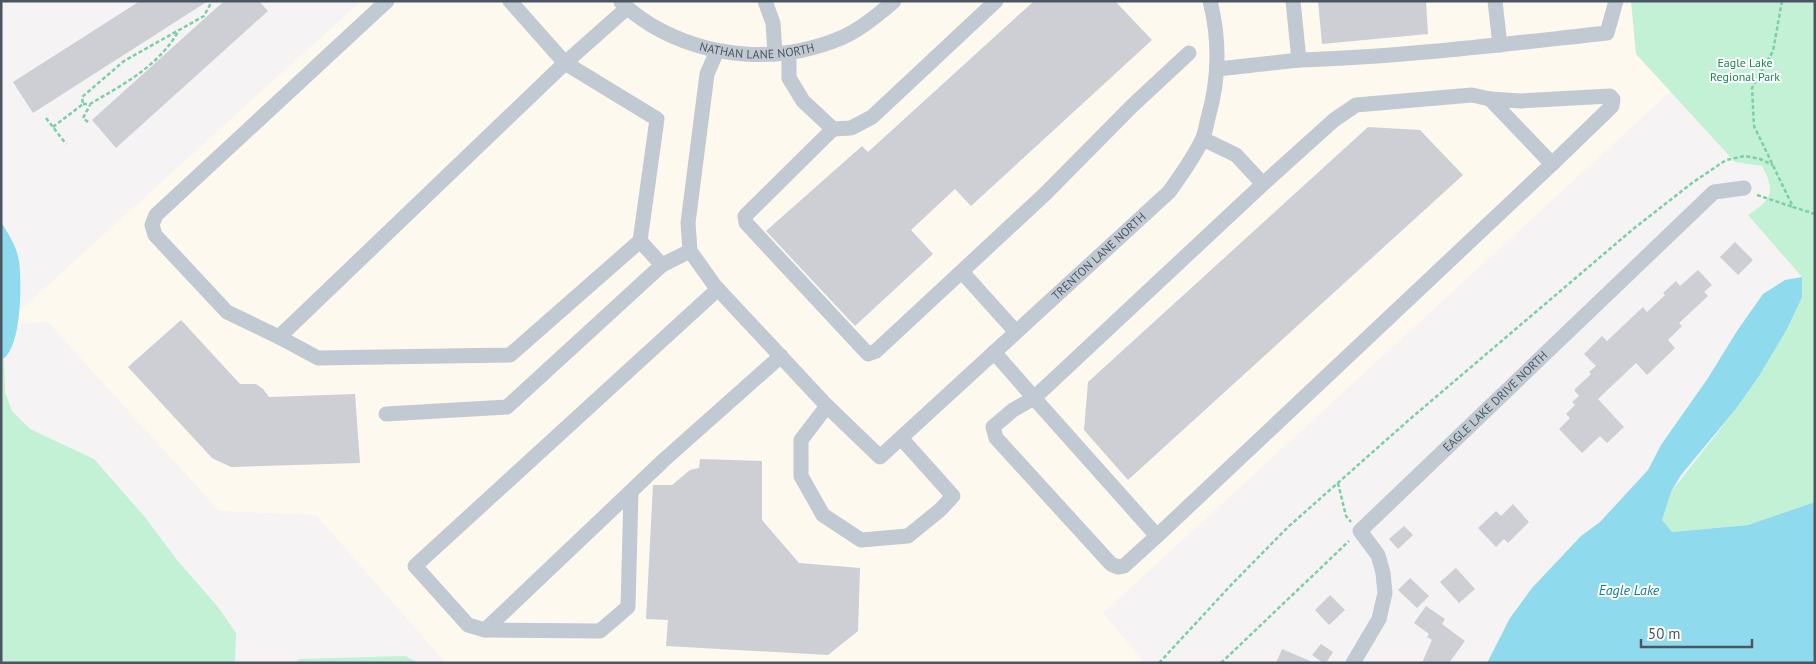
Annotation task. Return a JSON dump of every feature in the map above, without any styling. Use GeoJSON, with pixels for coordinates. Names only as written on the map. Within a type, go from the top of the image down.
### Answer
{"type":"FeatureCollection","features":[{"type":"Feature","properties":{"kind":"street"},"geometry":{"type":"LineString","coordinates":[[387,1],[156,215],[152,224],[155,235],[226,312],[318,358],[510,355],[640,241],[657,119],[565,63],[510,1]]}},
{"type":"Feature","properties":{"kind":"street"},"geometry":{"type":"LineString","coordinates":[[766,1],[788,78],[803,101],[833,129]]}},
{"type":"Feature","properties":{"kind":"street","name":"NATHAN LANE NORTH"},"geometry":{"type":"LineString","coordinates":[[623,5],[669,35],[700,47],[739,54],[782,54],[813,48],[843,37],[874,18],[894,1]]}},
{"type":"Feature","properties":{"kind":"street"},"geometry":{"type":"LineString","coordinates":[[996,1],[872,117],[851,128],[833,129],[745,216],[746,223],[868,354],[876,351],[962,272],[1189,53]]}},
{"type":"Feature","properties":{"kind":"street","name":"TRENTON LANE NORTH"},"geometry":{"type":"LineString","coordinates":[[827,406],[880,457],[1169,192],[1203,138],[1214,98],[1218,69],[1215,20],[1210,1]]}},
{"type":"Feature","properties":{"kind":"street"},"geometry":{"type":"LineString","coordinates":[[1293,1],[1299,60]]}},
{"type":"Feature","properties":{"kind":"street"},"geometry":{"type":"LineString","coordinates":[[1495,1],[1500,45]]}},
{"type":"Feature","properties":{"kind":"street"},"geometry":{"type":"LineString","coordinates":[[1218,69],[1299,60],[1341,59],[1500,45],[1607,33],[1616,1]]}},
{"type":"Feature","properties":{"kind":"street"},"geometry":{"type":"LineString","coordinates":[[279,337],[623,5]]}},
{"type":"Feature","properties":{"kind":"street"},"geometry":{"type":"LineString","coordinates":[[717,51],[707,74],[688,223],[690,251],[718,289],[827,406],[801,440],[801,476],[823,516],[861,540],[908,536],[940,510],[953,496],[901,438]]}},
{"type":"Feature","properties":{"kind":"street"},"geometry":{"type":"LineString","coordinates":[[1472,95],[1490,99],[1521,100],[1606,95],[1613,99],[1612,106],[1552,164],[1124,566],[1118,568],[1111,564],[996,438],[993,427],[1013,410],[1034,398],[1262,184],[1334,120],[1356,105],[1472,95]]}},
{"type":"Feature","properties":{"kind":"street"},"geometry":{"type":"LineString","coordinates":[[1490,99],[1552,164]]}},
{"type":"Feature","properties":{"kind":"street"},"geometry":{"type":"LineString","coordinates":[[1203,138],[1236,155],[1262,184]]}},
{"type":"Feature","properties":{"kind":"street","name":"EAGLE LAKE DRIVE NORTH"},"geometry":{"type":"LineString","coordinates":[[1360,531],[1714,192],[1744,188]]}},
{"type":"Feature","properties":{"kind":"street"},"geometry":{"type":"LineString","coordinates":[[640,241],[662,264]]}},
{"type":"Feature","properties":{"kind":"street"},"geometry":{"type":"LineString","coordinates":[[386,414],[507,408],[662,264],[690,251]]}},
{"type":"Feature","properties":{"kind":"street"},"geometry":{"type":"LineString","coordinates":[[962,272],[1016,332]]}},
{"type":"Feature","properties":{"kind":"street"},"geometry":{"type":"LineString","coordinates":[[631,492],[628,607],[600,631],[485,630],[468,625],[415,566],[718,289]]}},
{"type":"Feature","properties":{"kind":"street"},"geometry":{"type":"LineString","coordinates":[[994,352],[1157,536]]}},
{"type":"Feature","properties":{"kind":"street"},"geometry":{"type":"LineString","coordinates":[[485,630],[673,452],[781,356]]}},
{"type":"Feature","properties":{"kind":"street"},"geometry":{"type":"LineString","coordinates":[[1352,663],[1379,619],[1385,593],[1383,573],[1378,555],[1360,531]]}},
{"type":"Feature","properties":{"kind":"path"},"geometry":{"type":"LineString","coordinates":[[83,104],[82,97],[124,60],[204,16],[212,1]]}},
{"type":"Feature","properties":{"kind":"path"},"geometry":{"type":"LineString","coordinates":[[1782,1],[1772,51],[1752,88],[1754,126],[1793,207]]}},
{"type":"Feature","properties":{"kind":"path"},"geometry":{"type":"LineString","coordinates":[[53,127],[83,104],[90,104],[137,76],[171,45],[180,29]]}},
{"type":"Feature","properties":{"kind":"path"},"geometry":{"type":"LineString","coordinates":[[88,122],[83,118],[90,104]]}},
{"type":"Feature","properties":{"kind":"path"},"geometry":{"type":"LineString","coordinates":[[46,118],[66,144]]}},
{"type":"Feature","properties":{"kind":"path"},"geometry":{"type":"LineString","coordinates":[[1159,663],[1267,548],[1338,483],[1417,412],[1632,230],[1692,183],[1726,160],[1737,156],[1745,156],[1760,159],[1773,165]]}},
{"type":"Feature","properties":{"kind":"path"},"geometry":{"type":"LineString","coordinates":[[1744,188],[1766,199],[1815,214]]}},
{"type":"Feature","properties":{"kind":"path"},"geometry":{"type":"LineString","coordinates":[[1221,663],[1360,531],[1346,516],[1338,483]]}},
{"type":"Feature","properties":{"kind":"shaded area"},"geometry":{"type":"Polygon","coordinates":[[[361,1],[1631,1],[1636,54],[1671,91],[1103,613],[1145,663],[455,663],[445,662],[316,515],[219,511],[48,322],[4,325],[361,1]]]}},
{"type":"Feature","properties":{"kind":"green space","name":"Eagle Lake Regional Park"},"geometry":{"type":"Polygon","coordinates":[[[1631,1],[1815,1],[1815,502],[1748,525],[1672,532],[1661,520],[1671,492],[1735,410],[1802,277],[1748,215],[1767,200],[1769,195],[1769,183],[1762,166],[1735,162],[1636,54],[1631,1]]]}},
{"type":"Feature","properties":{"kind":"green space"},"geometry":{"type":"Polygon","coordinates":[[[4,359],[5,392],[12,411],[30,429],[94,459],[144,516],[177,560],[218,607],[236,633],[235,663],[1,663],[1,360],[4,359]]]}},
{"type":"Feature","properties":{"kind":"green space"},"geometry":{"type":"Polygon","coordinates":[[[405,656],[419,663],[296,663],[299,659],[405,656]]]}},
{"type":"Feature","properties":{"kind":"water"},"geometry":{"type":"Polygon","coordinates":[[[1,222],[12,240],[19,261],[20,299],[17,330],[13,344],[8,354],[1,360],[1,222]]]}},
{"type":"Feature","properties":{"kind":"water","name":"Eagle Lake"},"geometry":{"type":"Polygon","coordinates":[[[1802,277],[1802,297],[1787,329],[1759,376],[1735,410],[1681,475],[1671,492],[1662,520],[1672,532],[1748,525],[1815,502],[1815,663],[1487,663],[1510,618],[1532,588],[1581,536],[1600,522],[1648,470],[1661,445],[1763,294],[1785,280],[1802,277]]]}},
{"type":"Feature","properties":{"kind":"building"},"geometry":{"type":"Polygon","coordinates":[[[140,1],[208,1],[33,113],[13,82],[140,1]]]}},
{"type":"Feature","properties":{"kind":"building"},"geometry":{"type":"Polygon","coordinates":[[[224,1],[259,1],[268,11],[116,148],[92,120],[224,1]]]}},
{"type":"Feature","properties":{"kind":"building"},"geometry":{"type":"Polygon","coordinates":[[[1034,1],[1115,1],[1152,40],[971,206],[955,189],[911,230],[933,254],[855,326],[766,231],[862,146],[868,152],[1034,1]]]}},
{"type":"Feature","properties":{"kind":"building"},"geometry":{"type":"Polygon","coordinates":[[[1318,1],[1426,1],[1428,34],[1322,44],[1318,1]]]}},
{"type":"Feature","properties":{"kind":"building"},"geometry":{"type":"Polygon","coordinates":[[[1368,127],[1420,130],[1463,175],[1128,480],[1084,430],[1088,382],[1368,127]]]}},
{"type":"Feature","properties":{"kind":"building"},"geometry":{"type":"Polygon","coordinates":[[[1735,242],[1753,260],[1738,275],[1720,257],[1735,242]]]}},
{"type":"Feature","properties":{"kind":"building"},"geometry":{"type":"Polygon","coordinates":[[[1698,270],[1712,285],[1704,292],[1708,296],[1679,323],[1682,326],[1668,340],[1675,348],[1647,375],[1636,363],[1598,399],[1624,427],[1607,443],[1600,436],[1582,453],[1559,429],[1570,418],[1566,414],[1575,405],[1572,402],[1579,396],[1574,390],[1591,374],[1589,372],[1596,366],[1584,354],[1602,336],[1607,341],[1643,307],[1647,312],[1665,295],[1663,293],[1676,281],[1680,286],[1698,270]]]}},
{"type":"Feature","properties":{"kind":"building"},"geometry":{"type":"Polygon","coordinates":[[[181,320],[240,384],[256,384],[269,397],[355,394],[360,463],[231,467],[212,458],[128,367],[181,320]]]}},
{"type":"Feature","properties":{"kind":"building"},"geometry":{"type":"Polygon","coordinates":[[[700,459],[762,461],[762,520],[799,563],[860,568],[858,631],[828,655],[666,646],[668,620],[646,619],[653,485],[672,485],[690,470],[699,468],[700,459]]]}},
{"type":"Feature","properties":{"kind":"building"},"geometry":{"type":"Polygon","coordinates":[[[1513,504],[1529,522],[1508,543],[1504,539],[1496,547],[1478,528],[1496,511],[1501,516],[1513,504]]]}},
{"type":"Feature","properties":{"kind":"building"},"geometry":{"type":"Polygon","coordinates":[[[1404,526],[1413,535],[1398,549],[1389,539],[1404,526]]]}},
{"type":"Feature","properties":{"kind":"building"},"geometry":{"type":"Polygon","coordinates":[[[1456,568],[1475,589],[1459,603],[1440,582],[1456,568]]]}},
{"type":"Feature","properties":{"kind":"building"},"geometry":{"type":"Polygon","coordinates":[[[1410,578],[1429,596],[1417,608],[1398,590],[1410,578]]]}},
{"type":"Feature","properties":{"kind":"building"},"geometry":{"type":"Polygon","coordinates":[[[1330,595],[1345,610],[1329,625],[1315,610],[1330,595]]]}},
{"type":"Feature","properties":{"kind":"building"},"geometry":{"type":"Polygon","coordinates":[[[1426,606],[1445,619],[1442,624],[1465,641],[1449,663],[1422,663],[1432,640],[1427,637],[1429,634],[1414,623],[1426,606]]]}},
{"type":"Feature","properties":{"kind":"building"},"geometry":{"type":"Polygon","coordinates":[[[1321,644],[1333,652],[1326,663],[1312,655],[1321,644]]]}},
{"type":"Feature","properties":{"kind":"building"},"geometry":{"type":"Polygon","coordinates":[[[1282,649],[1315,663],[1276,663],[1282,649]]]}}]}
